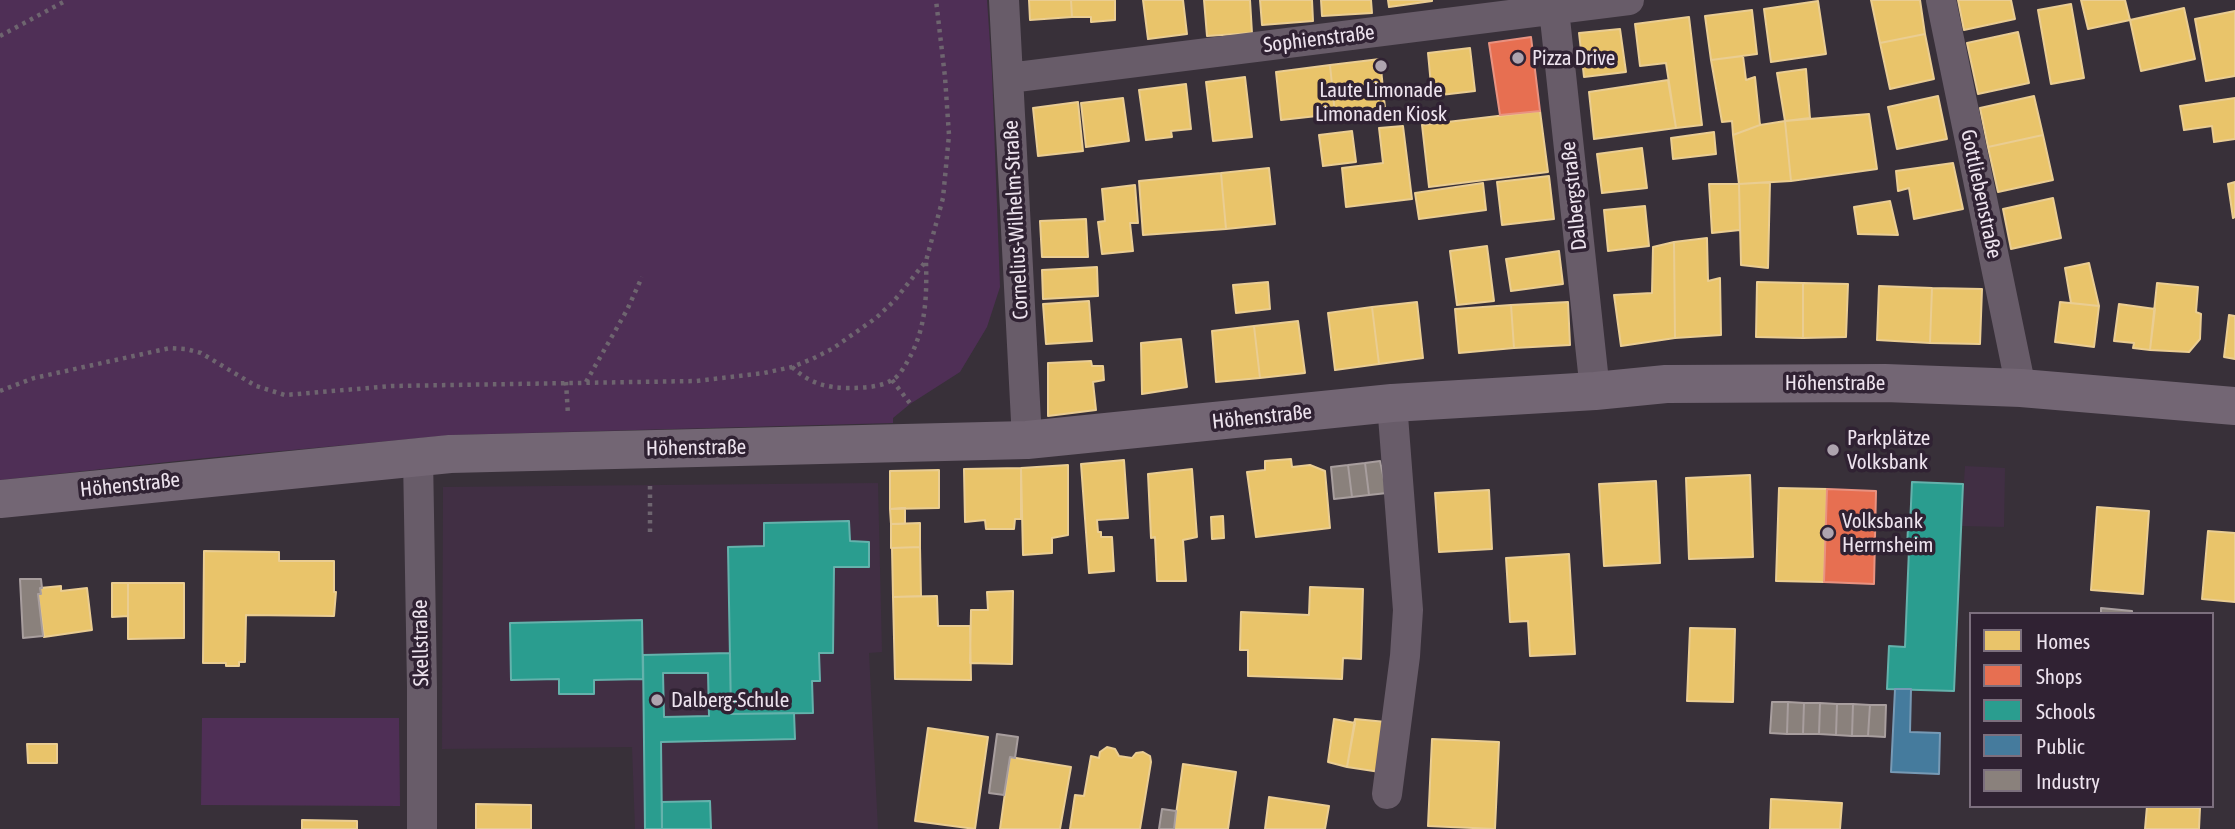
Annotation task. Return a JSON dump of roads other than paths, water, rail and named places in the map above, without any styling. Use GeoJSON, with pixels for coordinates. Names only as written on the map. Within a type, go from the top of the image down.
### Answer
{"type":"FeatureCollection","features":[{"type":"Feature","properties":{"kind":"main road","name":"Höhenstraße"},"geometry":{"type":"LineString","coordinates":[[0,499],[450,454],[1027,440],[1392,403],[1666,384],[1885,383],[2021,388],[2235,407]]}},
{"type":"Feature","properties":{"kind":"street","name":"Cornelius-Wilhelm-Straße"},"geometry":{"type":"LineString","coordinates":[[1004,0],[1027,440]]}},
{"type":"Feature","properties":{"kind":"street","name":"Sophienstraße"},"geometry":{"type":"LineString","coordinates":[[1009,78],[1554,4],[1629,0]]}},
{"type":"Feature","properties":{"kind":"street","name":"Gottliebenstraße"},"geometry":{"type":"LineString","coordinates":[[1941,0],[2021,388]]}},
{"type":"Feature","properties":{"kind":"street","name":"Dalbergstraße"},"geometry":{"type":"LineString","coordinates":[[1554,4],[1595,391]]}},
{"type":"Feature","properties":{"kind":"street"},"geometry":{"type":"LineString","coordinates":[[1387,794],[1405,656],[1408,610],[1392,403]]}},
{"type":"Feature","properties":{"kind":"street","name":"Skellstraße"},"geometry":{"type":"LineString","coordinates":[[418,457],[422,829]]}},
{"type":"Feature","properties":{"kind":"place","name":"Pizza Drive"},"geometry":{"type":"Point","coordinates":[1518,58]}},
{"type":"Feature","properties":{"kind":"place","name":"Laute Limonade Limonaden Kiosk"},"geometry":{"type":"Point","coordinates":[1381,66]}},
{"type":"Feature","properties":{"kind":"place","name":"Parkplätze Volksbank"},"geometry":{"type":"Point","coordinates":[1833,450]}},
{"type":"Feature","properties":{"kind":"place","name":"Volksbank Herrnsheim"},"geometry":{"type":"Point","coordinates":[1828,533]}},
{"type":"Feature","properties":{"kind":"place","name":"Dalberg-Schule"},"geometry":{"type":"Point","coordinates":[657,700]}}]}
